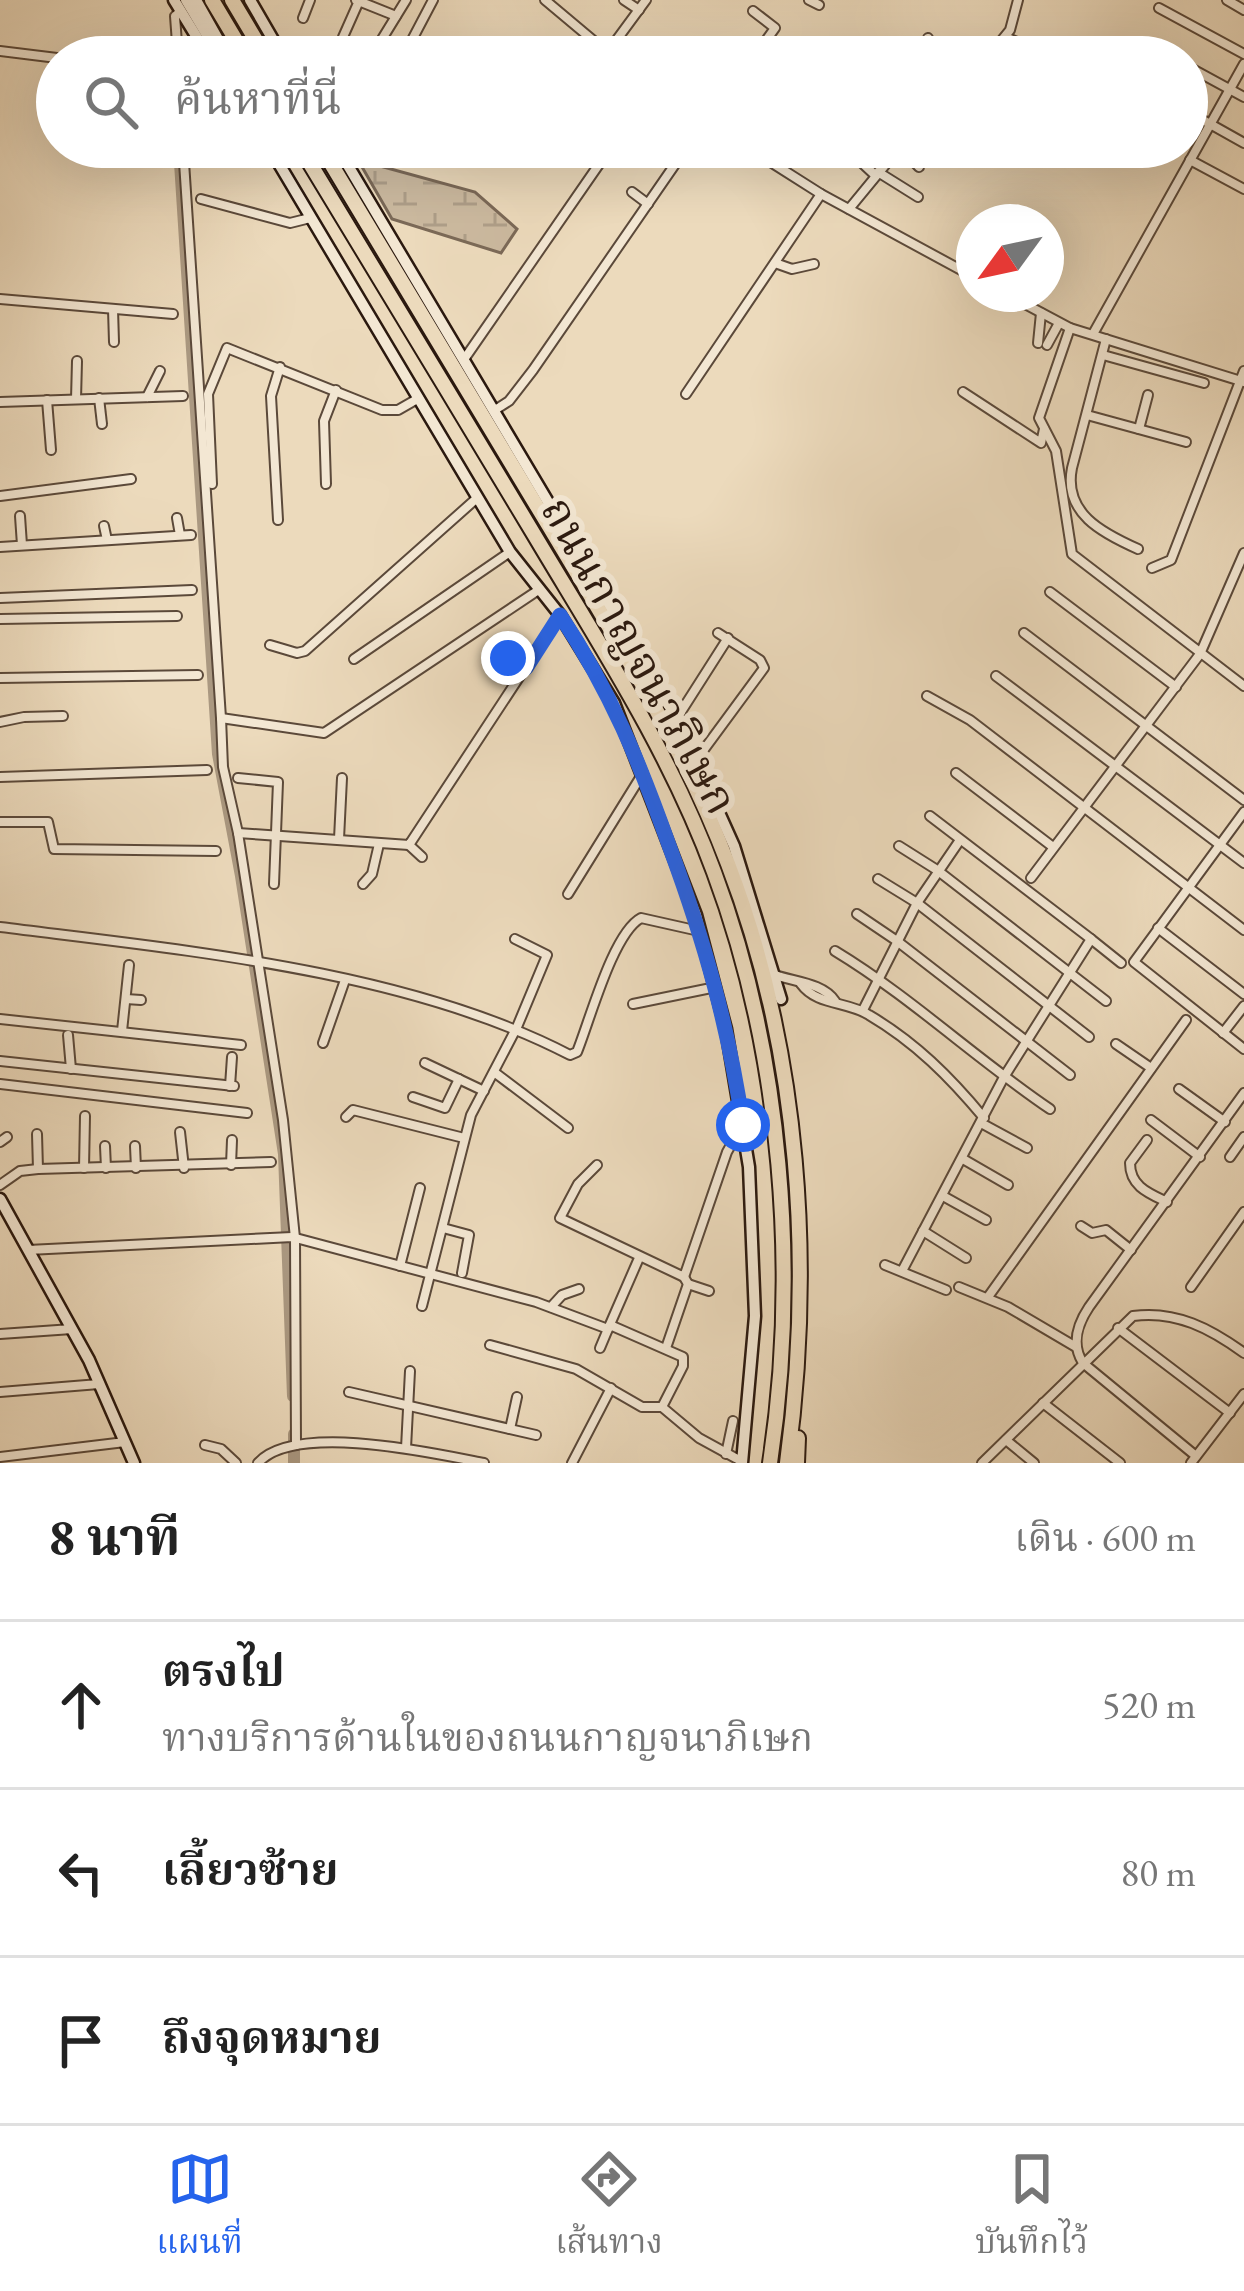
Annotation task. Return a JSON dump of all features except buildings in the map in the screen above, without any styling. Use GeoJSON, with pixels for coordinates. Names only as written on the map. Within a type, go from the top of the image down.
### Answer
{"type":"FeatureCollection","features":[{"type":"Feature","properties":{"kind":"highway"},"geometry":{"type":"LineString","coordinates":[[212,0],[233,36]]}},
{"type":"Feature","properties":{"kind":"highway"},"geometry":{"type":"LineString","coordinates":[[232,0],[253,36]]}},
{"type":"Feature","properties":{"kind":"highway","name":"ถนนกาญจนาภิเษก"},"geometry":{"type":"LineString","coordinates":[[313,168],[651,732],[714,872],[758,1026],[780,1202],[783,1325],[770,1463]]}},
{"type":"Feature","properties":{"kind":"highway","name":"ถนนกาญจนาภิเษก"},"geometry":{"type":"LineString","coordinates":[[333,168],[632,665],[693,782],[729,867],[774,1021],[788,1121],[799,1237],[798,1361],[787,1463]]}},
{"type":"Feature","properties":{"kind":"highway"},"geometry":{"type":"LineString","coordinates":[[760,1463],[783,1325]]}},
{"type":"Feature","properties":{"kind":"highway"},"geometry":{"type":"LineString","coordinates":[[797,1463],[798,1361]]}},
{"type":"Feature","properties":{"kind":"main road"},"geometry":{"type":"LineString","coordinates":[[196,0],[214,36]]}},
{"type":"Feature","properties":{"kind":"main road"},"geometry":{"type":"LineString","coordinates":[[250,0],[271,36]]}},
{"type":"Feature","properties":{"kind":"main road"},"geometry":{"type":"LineString","coordinates":[[180,4],[207,36]]}},
{"type":"Feature","properties":{"kind":"main road"},"geometry":{"type":"LineString","coordinates":[[180,4],[198,36]]}},
{"type":"Feature","properties":{"kind":"main road"},"geometry":{"type":"LineString","coordinates":[[281,168],[510,552],[560,615],[614,703],[701,931],[717,987],[743,1125],[755,1261],[754,1351],[742,1463]]}},
{"type":"Feature","properties":{"kind":"main road"},"geometry":{"type":"LineString","coordinates":[[350,168],[697,759],[734,847],[782,999]]}},
{"type":"Feature","properties":{"kind":"main road"},"geometry":{"type":"LineString","coordinates":[[0,1199],[100,1384],[134,1463]]}},
{"type":"Feature","properties":{"kind":"street"},"geometry":{"type":"LineString","coordinates":[[303,18],[310,0]]}},
{"type":"Feature","properties":{"kind":"street"},"geometry":{"type":"LineString","coordinates":[[384,36],[406,0]]}},
{"type":"Feature","properties":{"kind":"street"},"geometry":{"type":"LineString","coordinates":[[414,36],[433,0]]}},
{"type":"Feature","properties":{"kind":"street"},"geometry":{"type":"LineString","coordinates":[[544,0],[587,36]]}},
{"type":"Feature","properties":{"kind":"street"},"geometry":{"type":"LineString","coordinates":[[624,0],[639,10]]}},
{"type":"Feature","properties":{"kind":"street"},"geometry":{"type":"LineString","coordinates":[[622,36],[646,0]]}},
{"type":"Feature","properties":{"kind":"street"},"geometry":{"type":"LineString","coordinates":[[809,0],[819,5]]}},
{"type":"Feature","properties":{"kind":"street"},"geometry":{"type":"LineString","coordinates":[[1006,36],[1018,0]]}},
{"type":"Feature","properties":{"kind":"street"},"geometry":{"type":"LineString","coordinates":[[1227,0],[1244,10]]}},
{"type":"Feature","properties":{"kind":"street"},"geometry":{"type":"LineString","coordinates":[[343,36],[357,1],[396,16]]}},
{"type":"Feature","properties":{"kind":"street"},"geometry":{"type":"LineString","coordinates":[[177,36],[180,4]]}},
{"type":"Feature","properties":{"kind":"street"},"geometry":{"type":"LineString","coordinates":[[1159,8],[1244,54]]}},
{"type":"Feature","properties":{"kind":"street"},"geometry":{"type":"LineString","coordinates":[[753,11],[775,28],[769,36]]}},
{"type":"Feature","properties":{"kind":"street"},"geometry":{"type":"LineString","coordinates":[[0,51],[36,55]]}},
{"type":"Feature","properties":{"kind":"street"},"geometry":{"type":"LineString","coordinates":[[1208,128],[1244,64]]}},
{"type":"Feature","properties":{"kind":"street"},"geometry":{"type":"LineString","coordinates":[[1208,78],[1244,97]]}},
{"type":"Feature","properties":{"kind":"street"},"geometry":{"type":"LineString","coordinates":[[1210,124],[1244,142]]}},
{"type":"Feature","properties":{"kind":"street"},"geometry":{"type":"LineString","coordinates":[[184,168],[223,767],[260,965],[294,1237],[291,1446]]}},
{"type":"Feature","properties":{"kind":"street"},"geometry":{"type":"LineString","coordinates":[[465,358],[596,168]]}},
{"type":"Feature","properties":{"kind":"street"},"geometry":{"type":"LineString","coordinates":[[496,410],[533,370],[673,168]]}},
{"type":"Feature","properties":{"kind":"street"},"geometry":{"type":"LineString","coordinates":[[780,168],[956,267]]}},
{"type":"Feature","properties":{"kind":"street"},"geometry":{"type":"LineString","coordinates":[[870,168],[917,197]]}},
{"type":"Feature","properties":{"kind":"street"},"geometry":{"type":"LineString","coordinates":[[849,209],[882,168]]}},
{"type":"Feature","properties":{"kind":"street"},"geometry":{"type":"LineString","coordinates":[[1093,334],[1186,168]]}},
{"type":"Feature","properties":{"kind":"street"},"geometry":{"type":"LineString","coordinates":[[1205,168],[1244,189]]}},
{"type":"Feature","properties":{"kind":"street"},"geometry":{"type":"LineString","coordinates":[[632,192],[648,203]]}},
{"type":"Feature","properties":{"kind":"street"},"geometry":{"type":"LineString","coordinates":[[686,394],[821,194]]}},
{"type":"Feature","properties":{"kind":"street"},"geometry":{"type":"LineString","coordinates":[[201,199],[290,223],[310,218]]}},
{"type":"Feature","properties":{"kind":"street"},"geometry":{"type":"LineString","coordinates":[[775,263],[791,269],[814,264]]}},
{"type":"Feature","properties":{"kind":"street"},"geometry":{"type":"LineString","coordinates":[[0,299],[173,314]]}},
{"type":"Feature","properties":{"kind":"street"},"geometry":{"type":"LineString","coordinates":[[113,309],[114,342]]}},
{"type":"Feature","properties":{"kind":"street"},"geometry":{"type":"LineString","coordinates":[[1041,313],[1070,328],[1243,378],[1171,560],[1152,568]]}},
{"type":"Feature","properties":{"kind":"street"},"geometry":{"type":"LineString","coordinates":[[1041,313],[1042,344],[1059,323]]}},
{"type":"Feature","properties":{"kind":"street"},"geometry":{"type":"LineString","coordinates":[[1070,328],[1039,418],[1056,451],[1072,554],[1244,686]]}},
{"type":"Feature","properties":{"kind":"street"},"geometry":{"type":"LineString","coordinates":[[1106,339],[1070,477],[1074,505],[1116,539],[1138,549]]}},
{"type":"Feature","properties":{"kind":"street"},"geometry":{"type":"LineString","coordinates":[[212,484],[208,399],[222,356],[231,347],[382,410],[398,410],[418,398]]}},
{"type":"Feature","properties":{"kind":"street"},"geometry":{"type":"LineString","coordinates":[[1103,356],[1204,383]]}},
{"type":"Feature","properties":{"kind":"street"},"geometry":{"type":"LineString","coordinates":[[76,399],[77,362]]}},
{"type":"Feature","properties":{"kind":"street"},"geometry":{"type":"LineString","coordinates":[[278,520],[272,396],[280,367]]}},
{"type":"Feature","properties":{"kind":"street"},"geometry":{"type":"LineString","coordinates":[[147,397],[160,371]]}},
{"type":"Feature","properties":{"kind":"street"},"geometry":{"type":"LineString","coordinates":[[326,484],[324,421],[336,390]]}},
{"type":"Feature","properties":{"kind":"street"},"geometry":{"type":"LineString","coordinates":[[964,392],[1041,442],[1044,430]]}},
{"type":"Feature","properties":{"kind":"street"},"geometry":{"type":"LineString","coordinates":[[1138,429],[1148,394]]}},
{"type":"Feature","properties":{"kind":"street"},"geometry":{"type":"LineString","coordinates":[[0,402],[183,396]]}},
{"type":"Feature","properties":{"kind":"street"},"geometry":{"type":"LineString","coordinates":[[99,398],[101,424]]}},
{"type":"Feature","properties":{"kind":"street"},"geometry":{"type":"LineString","coordinates":[[47,400],[51,450]]}},
{"type":"Feature","properties":{"kind":"street"},"geometry":{"type":"LineString","coordinates":[[1087,416],[1186,442]]}},
{"type":"Feature","properties":{"kind":"street"},"geometry":{"type":"LineString","coordinates":[[0,496],[131,478]]}},
{"type":"Feature","properties":{"kind":"street"},"geometry":{"type":"LineString","coordinates":[[269,645],[305,651],[478,497]]}},
{"type":"Feature","properties":{"kind":"street"},"geometry":{"type":"LineString","coordinates":[[20,516],[22,545]]}},
{"type":"Feature","properties":{"kind":"street"},"geometry":{"type":"LineString","coordinates":[[177,518],[179,536]]}},
{"type":"Feature","properties":{"kind":"street"},"geometry":{"type":"LineString","coordinates":[[104,526],[107,540]]}},
{"type":"Feature","properties":{"kind":"street"},"geometry":{"type":"LineString","coordinates":[[0,547],[191,535]]}},
{"type":"Feature","properties":{"kind":"street"},"geometry":{"type":"LineString","coordinates":[[354,659],[510,552]]}},
{"type":"Feature","properties":{"kind":"street"},"geometry":{"type":"LineString","coordinates":[[1031,878],[1200,654],[1244,553]]}},
{"type":"Feature","properties":{"kind":"street"},"geometry":{"type":"LineString","coordinates":[[221,718],[324,733],[540,589]]}},
{"type":"Feature","properties":{"kind":"street"},"geometry":{"type":"LineString","coordinates":[[0,598],[192,590]]}},
{"type":"Feature","properties":{"kind":"street"},"geometry":{"type":"LineString","coordinates":[[1051,592],[1176,687]]}},
{"type":"Feature","properties":{"kind":"street"},"geometry":{"type":"LineString","coordinates":[[409,845],[560,615]]}},
{"type":"Feature","properties":{"kind":"street"},"geometry":{"type":"LineString","coordinates":[[0,620],[177,616]]}},
{"type":"Feature","properties":{"kind":"street"},"geometry":{"type":"LineString","coordinates":[[697,759],[764,668],[760,660],[718,633]]}},
{"type":"Feature","properties":{"kind":"street"},"geometry":{"type":"LineString","coordinates":[[1024,633],[1244,800]]}},
{"type":"Feature","properties":{"kind":"street"},"geometry":{"type":"LineString","coordinates":[[676,719],[728,638]]}},
{"type":"Feature","properties":{"kind":"street"},"geometry":{"type":"LineString","coordinates":[[508,658],[526,668]]}},
{"type":"Feature","properties":{"kind":"street"},"geometry":{"type":"LineString","coordinates":[[0,678],[198,675]]}},
{"type":"Feature","properties":{"kind":"street"},"geometry":{"type":"LineString","coordinates":[[996,676],[1244,863]]}},
{"type":"Feature","properties":{"kind":"street"},"geometry":{"type":"LineString","coordinates":[[927,696],[970,720],[1244,930]]}},
{"type":"Feature","properties":{"kind":"street"},"geometry":{"type":"LineString","coordinates":[[0,722],[63,716]]}},
{"type":"Feature","properties":{"kind":"street"},"geometry":{"type":"LineString","coordinates":[[0,777],[207,770]]}},
{"type":"Feature","properties":{"kind":"street"},"geometry":{"type":"LineString","coordinates":[[568,894],[643,772]]}},
{"type":"Feature","properties":{"kind":"street"},"geometry":{"type":"LineString","coordinates":[[956,773],[1053,847]]}},
{"type":"Feature","properties":{"kind":"street"},"geometry":{"type":"LineString","coordinates":[[238,778],[278,782],[274,884]]}},
{"type":"Feature","properties":{"kind":"street"},"geometry":{"type":"LineString","coordinates":[[339,839],[342,778]]}},
{"type":"Feature","properties":{"kind":"street"},"geometry":{"type":"LineString","coordinates":[[1244,812],[1135,956],[1137,967],[1244,1049]]}},
{"type":"Feature","properties":{"kind":"street"},"geometry":{"type":"LineString","coordinates":[[930,817],[1121,963]]}},
{"type":"Feature","properties":{"kind":"street"},"geometry":{"type":"LineString","coordinates":[[0,822],[48,822],[55,849],[216,851]]}},
{"type":"Feature","properties":{"kind":"street"},"geometry":{"type":"LineString","coordinates":[[238,833],[409,845],[422,857]]}},
{"type":"Feature","properties":{"kind":"street"},"geometry":{"type":"LineString","coordinates":[[863,1011],[917,903],[960,839]]}},
{"type":"Feature","properties":{"kind":"street"},"geometry":{"type":"LineString","coordinates":[[363,884],[372,874],[380,844]]}},
{"type":"Feature","properties":{"kind":"street"},"geometry":{"type":"LineString","coordinates":[[899,846],[1106,1001]]}},
{"type":"Feature","properties":{"kind":"street"},"geometry":{"type":"LineString","coordinates":[[878,879],[917,903],[1089,1037]]}},
{"type":"Feature","properties":{"kind":"street"},"geometry":{"type":"LineString","coordinates":[[856,914],[1070,1075]]}},
{"type":"Feature","properties":{"kind":"street"},"geometry":{"type":"LineString","coordinates":[[0,927],[189,951],[345,980],[517,1028],[574,1054],[634,921],[641,918],[701,931]]}},
{"type":"Feature","properties":{"kind":"street"},"geometry":{"type":"LineString","coordinates":[[1158,928],[1244,994]]}},
{"type":"Feature","properties":{"kind":"street"},"geometry":{"type":"LineString","coordinates":[[422,1306],[464,1138],[552,957],[515,939]]}},
{"type":"Feature","properties":{"kind":"street"},"geometry":{"type":"LineString","coordinates":[[902,1271],[1004,1077],[1090,939]]}},
{"type":"Feature","properties":{"kind":"street"},"geometry":{"type":"LineString","coordinates":[[836,951],[880,978],[1050,1109]]}},
{"type":"Feature","properties":{"kind":"street"},"geometry":{"type":"LineString","coordinates":[[122,1030],[129,965]]}},
{"type":"Feature","properties":{"kind":"street"},"geometry":{"type":"LineString","coordinates":[[775,975],[816,997],[863,1011],[927,1057],[982,1120],[1027,1148]]}},
{"type":"Feature","properties":{"kind":"street"},"geometry":{"type":"LineString","coordinates":[[322,1042],[345,980]]}},
{"type":"Feature","properties":{"kind":"street"},"geometry":{"type":"LineString","coordinates":[[633,1004],[717,987]]}},
{"type":"Feature","properties":{"kind":"street"},"geometry":{"type":"LineString","coordinates":[[126,999],[141,1000]]}},
{"type":"Feature","properties":{"kind":"street"},"geometry":{"type":"LineString","coordinates":[[1223,1033],[1244,1006]]}},
{"type":"Feature","properties":{"kind":"street"},"geometry":{"type":"LineString","coordinates":[[0,1018],[242,1045]]}},
{"type":"Feature","properties":{"kind":"street"},"geometry":{"type":"LineString","coordinates":[[988,1297],[1186,1020]]}},
{"type":"Feature","properties":{"kind":"street"},"geometry":{"type":"LineString","coordinates":[[68,1035],[71,1069]]}},
{"type":"Feature","properties":{"kind":"street"},"geometry":{"type":"LineString","coordinates":[[1116,1044],[1151,1068]]}},
{"type":"Feature","properties":{"kind":"street"},"geometry":{"type":"LineString","coordinates":[[0,1061],[232,1086],[232,1057]]}},
{"type":"Feature","properties":{"kind":"street"},"geometry":{"type":"LineString","coordinates":[[425,1064],[484,1091]]}},
{"type":"Feature","properties":{"kind":"street"},"geometry":{"type":"LineString","coordinates":[[494,1072],[568,1129]]}},
{"type":"Feature","properties":{"kind":"street"},"geometry":{"type":"LineString","coordinates":[[413,1097],[445,1108],[459,1079]]}},
{"type":"Feature","properties":{"kind":"street"},"geometry":{"type":"LineString","coordinates":[[0,1084],[247,1113]]}},
{"type":"Feature","properties":{"kind":"street"},"geometry":{"type":"LineString","coordinates":[[1179,1089],[1225,1122]]}},
{"type":"Feature","properties":{"kind":"street"},"geometry":{"type":"LineString","coordinates":[[1076,1348],[1083,1317],[1244,1094]]}},
{"type":"Feature","properties":{"kind":"street"},"geometry":{"type":"LineString","coordinates":[[346,1117],[353,1110],[464,1138]]}},
{"type":"Feature","properties":{"kind":"street"},"geometry":{"type":"LineString","coordinates":[[84,1168],[85,1115]]}},
{"type":"Feature","properties":{"kind":"street"},"geometry":{"type":"LineString","coordinates":[[1151,1120],[1200,1157]]}},
{"type":"Feature","properties":{"kind":"street"},"geometry":{"type":"LineString","coordinates":[[666,1348],[732,1139],[743,1125]]}},
{"type":"Feature","properties":{"kind":"street"},"geometry":{"type":"LineString","coordinates":[[180,1132],[184,1168]]}},
{"type":"Feature","properties":{"kind":"street"},"geometry":{"type":"LineString","coordinates":[[37,1134],[38,1169]]}},
{"type":"Feature","properties":{"kind":"street"},"geometry":{"type":"LineString","coordinates":[[1230,1157],[1244,1137]]}},
{"type":"Feature","properties":{"kind":"street"},"geometry":{"type":"LineString","coordinates":[[231,1165],[232,1140]]}},
{"type":"Feature","properties":{"kind":"street"},"geometry":{"type":"LineString","coordinates":[[1147,1140],[1130,1163],[1132,1177],[1137,1185],[1167,1202]]}},
{"type":"Feature","properties":{"kind":"street"},"geometry":{"type":"LineString","coordinates":[[105,1146],[106,1168]]}},
{"type":"Feature","properties":{"kind":"street"},"geometry":{"type":"LineString","coordinates":[[135,1146],[136,1168]]}},
{"type":"Feature","properties":{"kind":"street"},"geometry":{"type":"LineString","coordinates":[[963,1159],[1008,1185]]}},
{"type":"Feature","properties":{"kind":"street"},"geometry":{"type":"LineString","coordinates":[[0,1185],[20,1171],[38,1169],[271,1162]]}},
{"type":"Feature","properties":{"kind":"street"},"geometry":{"type":"LineString","coordinates":[[597,1165],[578,1184],[560,1218],[709,1292]]}},
{"type":"Feature","properties":{"kind":"street"},"geometry":{"type":"LineString","coordinates":[[400,1266],[420,1188]]}},
{"type":"Feature","properties":{"kind":"street"},"geometry":{"type":"LineString","coordinates":[[943,1196],[986,1220]]}},
{"type":"Feature","properties":{"kind":"street"},"geometry":{"type":"LineString","coordinates":[[1191,1287],[1244,1212]]}},
{"type":"Feature","properties":{"kind":"street"},"geometry":{"type":"LineString","coordinates":[[1081,1226],[1092,1232],[1106,1230],[1131,1250]]}},
{"type":"Feature","properties":{"kind":"street"},"geometry":{"type":"LineString","coordinates":[[443,1228],[464,1232],[470,1239],[462,1273]]}},
{"type":"Feature","properties":{"kind":"street"},"geometry":{"type":"LineString","coordinates":[[923,1232],[966,1258]]}},
{"type":"Feature","properties":{"kind":"street"},"geometry":{"type":"LineString","coordinates":[[28,1250],[294,1237],[551,1307],[666,1348],[684,1361],[662,1407]]}},
{"type":"Feature","properties":{"kind":"street"},"geometry":{"type":"LineString","coordinates":[[599,1348],[639,1258]]}},
{"type":"Feature","properties":{"kind":"street"},"geometry":{"type":"LineString","coordinates":[[884,1265],[946,1290]]}},
{"type":"Feature","properties":{"kind":"street"},"geometry":{"type":"LineString","coordinates":[[959,1287],[988,1297],[1076,1348],[1083,1363],[1194,1460],[1244,1394]]}},
{"type":"Feature","properties":{"kind":"street"},"geometry":{"type":"LineString","coordinates":[[551,1307],[562,1295],[579,1289]]}},
{"type":"Feature","properties":{"kind":"street"},"geometry":{"type":"LineString","coordinates":[[982,1463],[1118,1328],[1141,1315],[1181,1319],[1209,1329],[1244,1353]]}},
{"type":"Feature","properties":{"kind":"street"},"geometry":{"type":"LineString","coordinates":[[1118,1328],[1230,1413]]}},
{"type":"Feature","properties":{"kind":"street"},"geometry":{"type":"LineString","coordinates":[[0,1334],[72,1329]]}},
{"type":"Feature","properties":{"kind":"street"},"geometry":{"type":"LineString","coordinates":[[490,1345],[575,1369],[642,1407],[662,1407],[699,1438],[742,1463]]}},
{"type":"Feature","properties":{"kind":"street"},"geometry":{"type":"LineString","coordinates":[[406,1448],[410,1371]]}},
{"type":"Feature","properties":{"kind":"street"},"geometry":{"type":"LineString","coordinates":[[0,1392],[100,1384]]}},
{"type":"Feature","properties":{"kind":"street"},"geometry":{"type":"LineString","coordinates":[[572,1463],[610,1388]]}},
{"type":"Feature","properties":{"kind":"street"},"geometry":{"type":"LineString","coordinates":[[349,1392],[536,1435]]}},
{"type":"Feature","properties":{"kind":"street"},"geometry":{"type":"LineString","coordinates":[[510,1430],[517,1397]]}},
{"type":"Feature","properties":{"kind":"street"},"geometry":{"type":"LineString","coordinates":[[1043,1403],[1120,1463]]}},
{"type":"Feature","properties":{"kind":"street"},"geometry":{"type":"LineString","coordinates":[[726,1454],[733,1421]]}},
{"type":"Feature","properties":{"kind":"street"},"geometry":{"type":"LineString","coordinates":[[1006,1440],[1034,1463]]}},
{"type":"Feature","properties":{"kind":"street"},"geometry":{"type":"LineString","coordinates":[[0,1457],[125,1442]]}},
{"type":"Feature","properties":{"kind":"street"},"geometry":{"type":"LineString","coordinates":[[205,1445],[221,1449],[236,1463]]}},
{"type":"Feature","properties":{"kind":"street"},"geometry":{"type":"LineString","coordinates":[[258,1463],[268,1453],[291,1446],[406,1448],[484,1463]]}},
{"type":"Feature","properties":{"kind":"green space"},"geometry":{"type":"Polygon","coordinates":[[[363,168],[387,168],[475,192],[517,229],[501,253],[392,219],[363,168]]]}},
{"type":"Feature","properties":{"kind":"waterway"},"geometry":{"type":"LineString","coordinates":[[180,168],[218,754],[284,1154],[293,1396]]}},
{"type":"Feature","properties":{"kind":"waterway"},"geometry":{"type":"LineString","coordinates":[[294,1434],[294,1463]]}},
{"type":"Feature","properties":{"kind":"route"},"geometry":{"type":"LineString","coordinates":[[508,658],[526,668],[560,615],[614,703],[716,978],[743,1125]]}}]}
